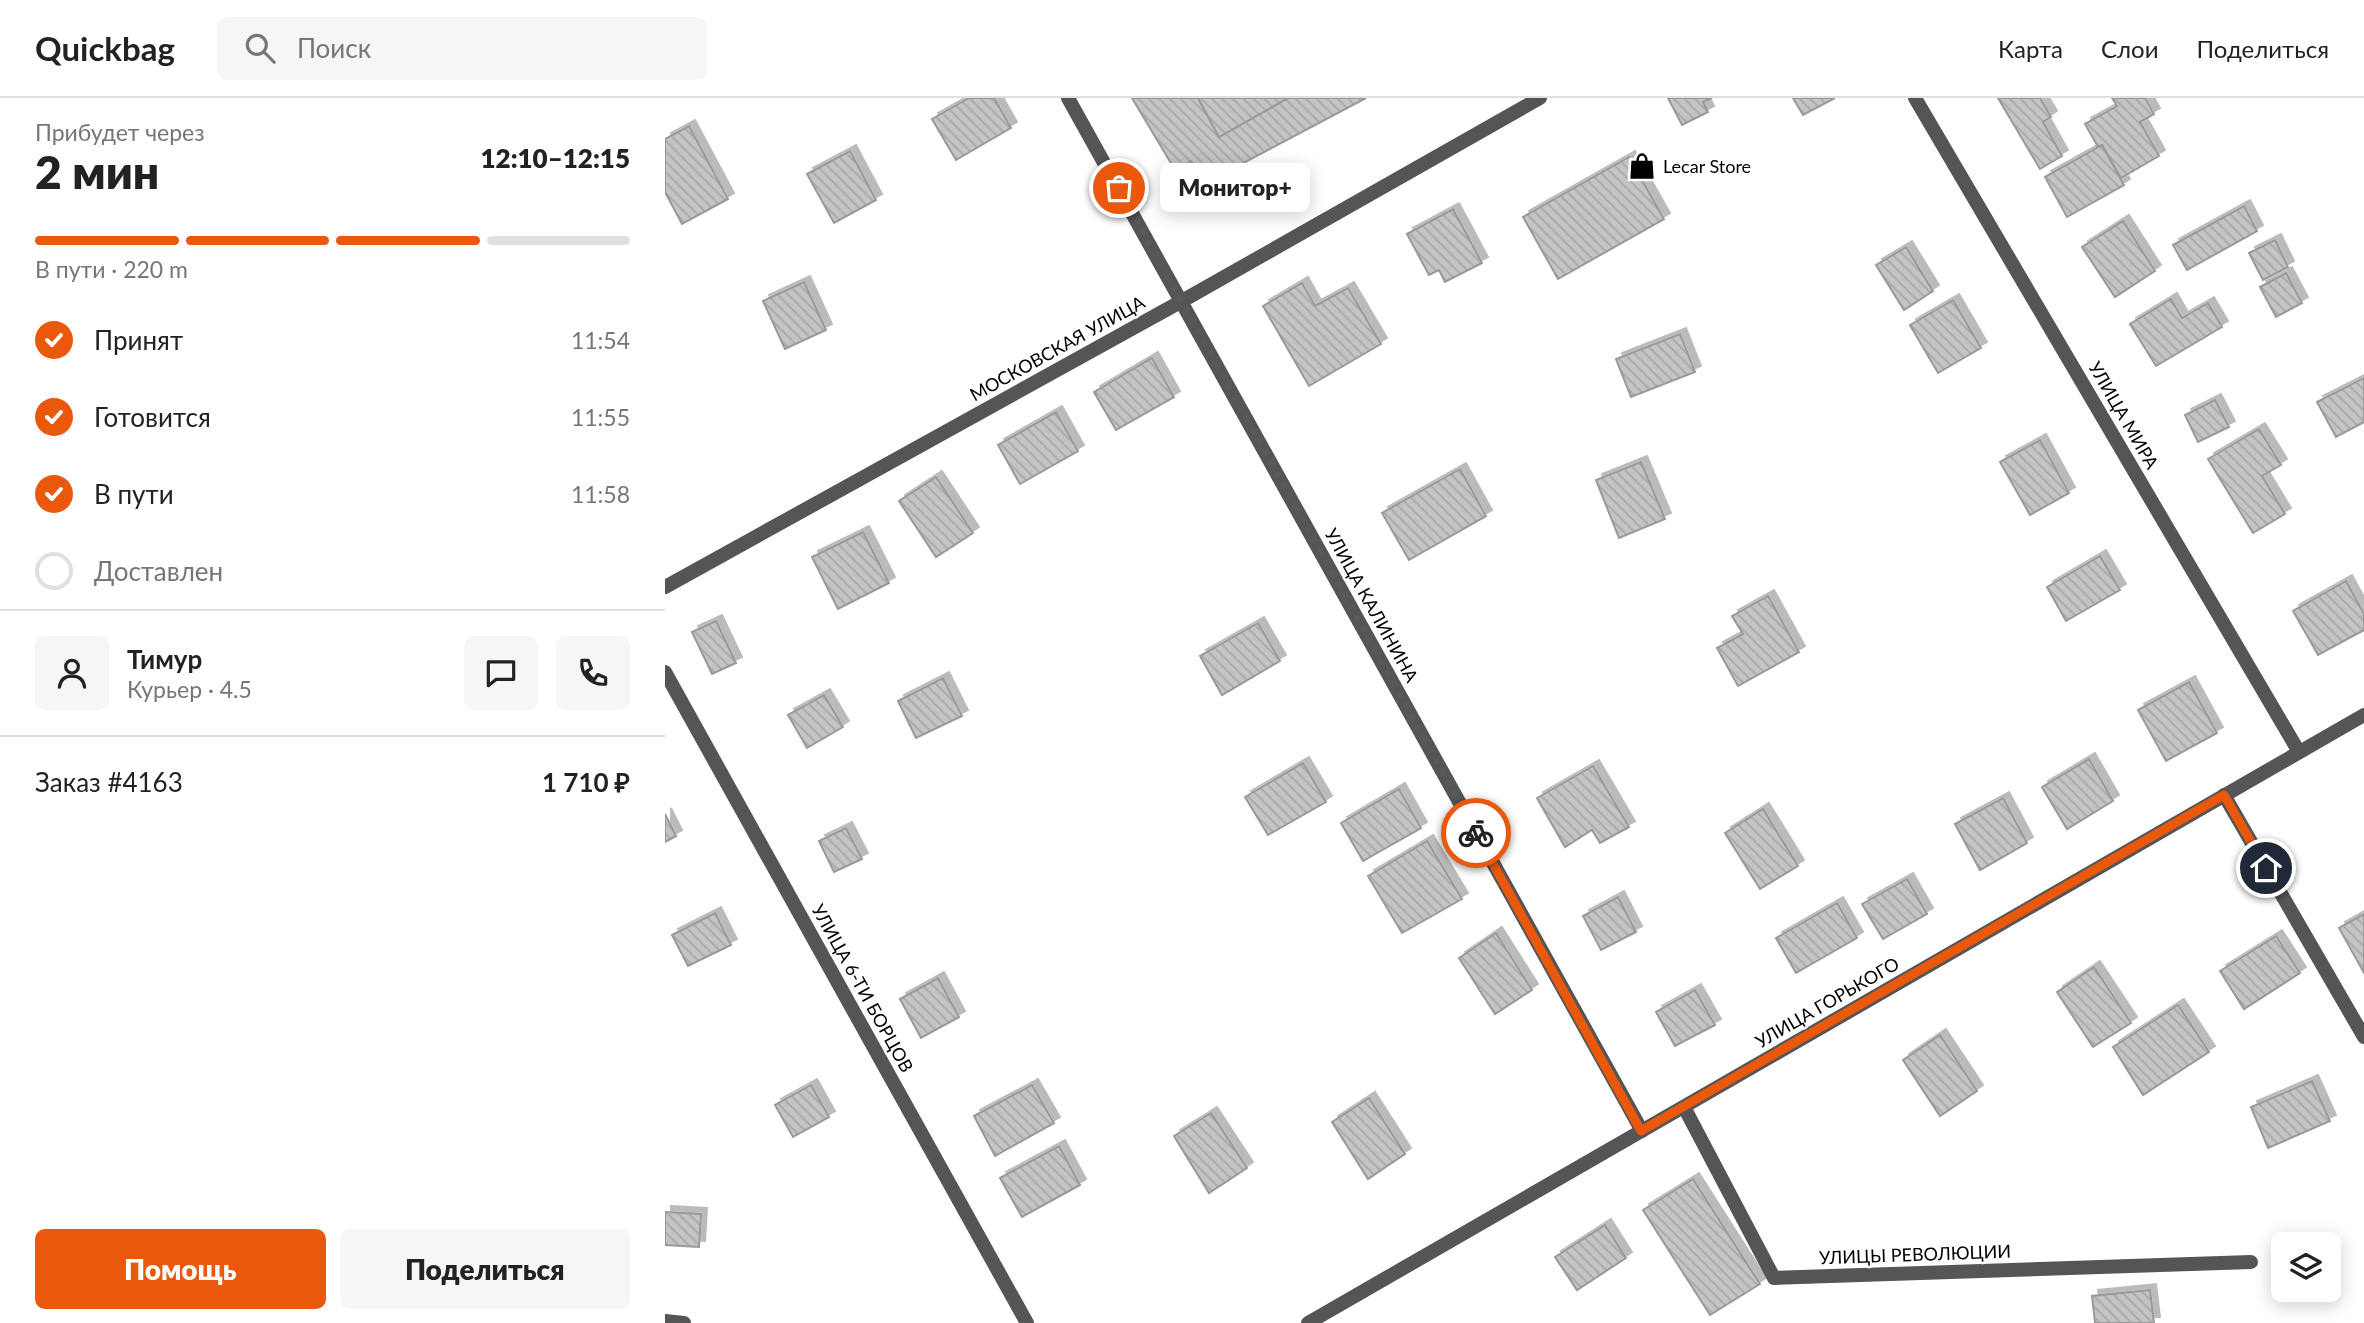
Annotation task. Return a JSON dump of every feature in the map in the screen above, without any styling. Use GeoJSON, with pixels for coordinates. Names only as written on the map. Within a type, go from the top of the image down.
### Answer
{"type":"FeatureCollection","features":[{"type":"Feature","properties":{"kind":"street","name":"УЛИЦА КАЛИНИНА"},"geometry":{"type":"LineString","coordinates":[[1068,98],[1641,1131]]}},
{"type":"Feature","properties":{"kind":"street","name":"МОСКОВСКАЯ УЛИЦА"},"geometry":{"type":"LineString","coordinates":[[665,587],[1182,301],[1540,98]]}},
{"type":"Feature","properties":{"kind":"street","name":"УЛИЦА МИРА"},"geometry":{"type":"LineString","coordinates":[[1915,98],[2299,752]]}},
{"type":"Feature","properties":{"kind":"street","name":"УЛИЦА 6-ТИ БОРЦОВ"},"geometry":{"type":"LineString","coordinates":[[665,673],[1027,1323]]}},
{"type":"Feature","properties":{"kind":"street","name":"УЛИЦА ГОРЬКОГО"},"geometry":{"type":"LineString","coordinates":[[1308,1323],[2364,715]]}},
{"type":"Feature","properties":{"kind":"street"},"geometry":{"type":"LineString","coordinates":[[2224,795],[2364,1037]]}},
{"type":"Feature","properties":{"kind":"street","name":"УЛИЦЫ РЕВОЛЮЦИИ"},"geometry":{"type":"LineString","coordinates":[[1684,1107],[1774,1278],[2251,1262]]}},
{"type":"Feature","properties":{"kind":"street"},"geometry":{"type":"LineString","coordinates":[[665,1321],[684,1323]]}},
{"type":"Feature","properties":{"kind":"building"},"geometry":{"type":"Polygon","coordinates":[[[969,98],[994,98],[1011,128],[956,160],[932,119],[969,98]]]}},
{"type":"Feature","properties":{"kind":"building"},"geometry":{"type":"Polygon","coordinates":[[[1132,98],[1198,98],[1219,137],[1288,98],[1366,98],[1204,184],[1191,161],[1175,170],[1132,98]]]}},
{"type":"Feature","properties":{"kind":"building"},"geometry":{"type":"Polygon","coordinates":[[[1198,98],[1288,98],[1219,137],[1198,98]]]}},
{"type":"Feature","properties":{"kind":"building"},"geometry":{"type":"Polygon","coordinates":[[[1668,98],[1712,98],[1703,102],[1708,112],[1682,125],[1668,98]]]}},
{"type":"Feature","properties":{"kind":"building"},"geometry":{"type":"Polygon","coordinates":[[[1793,98],[1835,98],[1803,115],[1793,98]]]}},
{"type":"Feature","properties":{"kind":"building"},"geometry":{"type":"Polygon","coordinates":[[[1998,98],[2040,98],[2051,117],[2043,122],[2062,156],[2040,169],[1998,98]]]}},
{"type":"Feature","properties":{"kind":"building"},"geometry":{"type":"Polygon","coordinates":[[[2112,98],[2145,98],[2154,114],[2140,122],[2159,156],[2121,178],[2102,145],[2098,147],[2085,124],[2117,106],[2112,98]]]}},
{"type":"Feature","properties":{"kind":"building"},"geometry":{"type":"Polygon","coordinates":[[[689,126],[728,199],[682,224],[665,192],[665,139],[689,126]]]}},
{"type":"Feature","properties":{"kind":"building"},"geometry":{"type":"Polygon","coordinates":[[[2102,145],[2124,185],[2067,217],[2045,177],[2102,145]]]}},
{"type":"Feature","properties":{"kind":"building"},"geometry":{"type":"Polygon","coordinates":[[[850,151],[876,200],[834,223],[807,174],[850,151]]]}},
{"type":"Feature","properties":{"kind":"building"},"geometry":{"type":"Polygon","coordinates":[[[1629,157],[1664,219],[1558,279],[1523,217],[1629,157]]]}},
{"type":"Feature","properties":{"kind":"building"},"geometry":{"type":"Polygon","coordinates":[[[2244,206],[2257,231],[2187,270],[2173,245],[2244,206]]]}},
{"type":"Feature","properties":{"kind":"building"},"geometry":{"type":"Polygon","coordinates":[[[1453,209],[1482,263],[1445,282],[1439,270],[1429,275],[1407,234],[1453,209]]]}},
{"type":"Feature","properties":{"kind":"building"},"geometry":{"type":"Polygon","coordinates":[[[2123,221],[2155,271],[2115,297],[2082,247],[2123,221]]]}},
{"type":"Feature","properties":{"kind":"building"},"geometry":{"type":"Polygon","coordinates":[[[2275,240],[2288,267],[2263,280],[2249,253],[2275,240]]]}},
{"type":"Feature","properties":{"kind":"building"},"geometry":{"type":"Polygon","coordinates":[[[1906,247],[1933,291],[1904,310],[1876,265],[1906,247]]]}},
{"type":"Feature","properties":{"kind":"building"},"geometry":{"type":"Polygon","coordinates":[[[2286,273],[2302,303],[2276,317],[2260,287],[2286,273]]]}},
{"type":"Feature","properties":{"kind":"building"},"geometry":{"type":"Polygon","coordinates":[[[804,282],[826,330],[785,349],[763,301],[804,282]]]}},
{"type":"Feature","properties":{"kind":"building"},"geometry":{"type":"Polygon","coordinates":[[[1302,283],[1315,306],[1348,288],[1381,344],[1309,386],[1263,306],[1302,283]]]}},
{"type":"Feature","properties":{"kind":"building"},"geometry":{"type":"Polygon","coordinates":[[[2171,299],[2182,318],[2208,303],[2222,327],[2156,366],[2130,324],[2171,299]]]}},
{"type":"Feature","properties":{"kind":"building"},"geometry":{"type":"Polygon","coordinates":[[[1953,300],[1981,348],[1938,373],[1910,325],[1953,300]]]}},
{"type":"Feature","properties":{"kind":"building"},"geometry":{"type":"Polygon","coordinates":[[[1680,334],[1695,372],[1631,397],[1616,359],[1680,334]]]}},
{"type":"Feature","properties":{"kind":"building"},"geometry":{"type":"Polygon","coordinates":[[[1152,358],[1174,397],[1116,430],[1094,392],[1152,358]]]}},
{"type":"Feature","properties":{"kind":"building"},"geometry":{"type":"Polygon","coordinates":[[[2364,378],[2364,422],[2336,437],[2317,402],[2364,378]]]}},
{"type":"Feature","properties":{"kind":"building"},"geometry":{"type":"Polygon","coordinates":[[[2215,400],[2229,427],[2198,442],[2185,415],[2215,400]]]}},
{"type":"Feature","properties":{"kind":"building"},"geometry":{"type":"Polygon","coordinates":[[[1056,412],[1078,451],[1020,484],[998,445],[1056,412]]]}},
{"type":"Feature","properties":{"kind":"building"},"geometry":{"type":"Polygon","coordinates":[[[2259,429],[2281,465],[2262,476],[2285,514],[2253,533],[2208,459],[2259,429]]]}},
{"type":"Feature","properties":{"kind":"building"},"geometry":{"type":"Polygon","coordinates":[[[2040,440],[2069,493],[2030,515],[2000,462],[2040,440]]]}},
{"type":"Feature","properties":{"kind":"building"},"geometry":{"type":"Polygon","coordinates":[[[1641,462],[1665,519],[1619,538],[1596,480],[1641,462]]]}},
{"type":"Feature","properties":{"kind":"building"},"geometry":{"type":"Polygon","coordinates":[[[1460,469],[1486,516],[1409,560],[1382,513],[1460,469]]]}},
{"type":"Feature","properties":{"kind":"building"},"geometry":{"type":"Polygon","coordinates":[[[936,477],[973,533],[936,557],[899,501],[936,477]]]}},
{"type":"Feature","properties":{"kind":"building"},"geometry":{"type":"Polygon","coordinates":[[[863,532],[889,583],[838,609],[812,557],[863,532]]]}},
{"type":"Feature","properties":{"kind":"building"},"geometry":{"type":"Polygon","coordinates":[[[2100,556],[2120,590],[2066,621],[2047,587],[2100,556]]]}},
{"type":"Feature","properties":{"kind":"building"},"geometry":{"type":"Polygon","coordinates":[[[2346,581],[2364,614],[2364,630],[2318,655],[2293,611],[2346,581]]]}},
{"type":"Feature","properties":{"kind":"building"},"geometry":{"type":"Polygon","coordinates":[[[1768,596],[1799,652],[1738,686],[1717,648],[1743,634],[1732,616],[1768,596]]]}},
{"type":"Feature","properties":{"kind":"building"},"geometry":{"type":"Polygon","coordinates":[[[716,621],[736,663],[712,674],[692,632],[716,621]]]}},
{"type":"Feature","properties":{"kind":"building"},"geometry":{"type":"Polygon","coordinates":[[[1258,623],[1280,661],[1222,695],[1200,656],[1258,623]]]}},
{"type":"Feature","properties":{"kind":"building"},"geometry":{"type":"Polygon","coordinates":[[[943,678],[962,716],[916,738],[898,701],[943,678]]]}},
{"type":"Feature","properties":{"kind":"building"},"geometry":{"type":"Polygon","coordinates":[[[2189,682],[2217,733],[2166,761],[2138,710],[2189,682]]]}},
{"type":"Feature","properties":{"kind":"building"},"geometry":{"type":"Polygon","coordinates":[[[824,695],[843,727],[807,748],[788,715],[824,695]]]}},
{"type":"Feature","properties":{"kind":"building"},"geometry":{"type":"Polygon","coordinates":[[[2089,759],[2113,801],[2067,829],[2042,787],[2089,759]]]}},
{"type":"Feature","properties":{"kind":"building"},"geometry":{"type":"Polygon","coordinates":[[[1303,763],[1326,802],[1268,835],[1245,797],[1303,763]]]}},
{"type":"Feature","properties":{"kind":"building"},"geometry":{"type":"Polygon","coordinates":[[[1593,766],[1629,827],[1600,843],[1592,830],[1565,847],[1537,798],[1593,766]]]}},
{"type":"Feature","properties":{"kind":"building"},"geometry":{"type":"Polygon","coordinates":[[[1399,789],[1421,828],[1363,861],[1341,823],[1399,789]]]}},
{"type":"Feature","properties":{"kind":"building"},"geometry":{"type":"Polygon","coordinates":[[[2003,798],[2027,843],[1980,870],[1955,824],[2003,798]]]}},
{"type":"Feature","properties":{"kind":"building"},"geometry":{"type":"Polygon","coordinates":[[[1763,809],[1798,866],[1760,889],[1725,833],[1763,809]]]}},
{"type":"Feature","properties":{"kind":"building"},"geometry":{"type":"Polygon","coordinates":[[[665,814],[676,836],[665,842],[665,814]]]}},
{"type":"Feature","properties":{"kind":"building"},"geometry":{"type":"Polygon","coordinates":[[[846,828],[862,859],[834,872],[819,841],[846,828]]]}},
{"type":"Feature","properties":{"kind":"building"},"geometry":{"type":"Polygon","coordinates":[[[1427,841],[1462,899],[1402,933],[1368,876],[1427,841]]]}},
{"type":"Feature","properties":{"kind":"building"},"geometry":{"type":"Polygon","coordinates":[[[1907,879],[1927,914],[1883,939],[1862,904],[1907,879]]]}},
{"type":"Feature","properties":{"kind":"building"},"geometry":{"type":"Polygon","coordinates":[[[1618,897],[1636,932],[1601,950],[1583,916],[1618,897]]]}},
{"type":"Feature","properties":{"kind":"building"},"geometry":{"type":"Polygon","coordinates":[[[1837,903],[1857,938],[1796,973],[1776,938],[1837,903]]]}},
{"type":"Feature","properties":{"kind":"building"},"geometry":{"type":"Polygon","coordinates":[[[715,913],[731,945],[688,966],[672,935],[715,913]]]}},
{"type":"Feature","properties":{"kind":"building"},"geometry":{"type":"Polygon","coordinates":[[[2364,914],[2364,973],[2339,928],[2364,914]]]}},
{"type":"Feature","properties":{"kind":"building"},"geometry":{"type":"Polygon","coordinates":[[[1496,933],[1532,990],[1495,1014],[1459,958],[1496,933]]]}},
{"type":"Feature","properties":{"kind":"building"},"geometry":{"type":"Polygon","coordinates":[[[2276,936],[2300,973],[2244,1009],[2220,971],[2276,936]]]}},
{"type":"Feature","properties":{"kind":"building"},"geometry":{"type":"Polygon","coordinates":[[[2094,967],[2131,1023],[2093,1047],[2057,992],[2094,967]]]}},
{"type":"Feature","properties":{"kind":"building"},"geometry":{"type":"Polygon","coordinates":[[[938,978],[959,1017],[921,1038],[900,999],[938,978]]]}},
{"type":"Feature","properties":{"kind":"building"},"geometry":{"type":"Polygon","coordinates":[[[1695,990],[1715,1025],[1675,1046],[1656,1012],[1695,990]]]}},
{"type":"Feature","properties":{"kind":"building"},"geometry":{"type":"Polygon","coordinates":[[[2178,1005],[2209,1052],[2143,1095],[2113,1047],[2178,1005]]]}},
{"type":"Feature","properties":{"kind":"building"},"geometry":{"type":"Polygon","coordinates":[[[1940,1035],[1977,1091],[1940,1116],[1903,1060],[1940,1035]]]}},
{"type":"Feature","properties":{"kind":"building"},"geometry":{"type":"Polygon","coordinates":[[[2312,1081],[2330,1121],[2268,1148],[2251,1107],[2312,1081]]]}},
{"type":"Feature","properties":{"kind":"building"},"geometry":{"type":"Polygon","coordinates":[[[811,1085],[829,1117],[793,1137],[775,1105],[811,1085]]]}},
{"type":"Feature","properties":{"kind":"building"},"geometry":{"type":"Polygon","coordinates":[[[1032,1085],[1054,1123],[995,1156],[974,1116],[1032,1085]]]}},
{"type":"Feature","properties":{"kind":"building"},"geometry":{"type":"Polygon","coordinates":[[[1369,1098],[1405,1154],[1368,1179],[1332,1122],[1369,1098]]]}},
{"type":"Feature","properties":{"kind":"building"},"geometry":{"type":"Polygon","coordinates":[[[1211,1113],[1247,1168],[1209,1193],[1174,1136],[1211,1113]]]}},
{"type":"Feature","properties":{"kind":"building"},"geometry":{"type":"Polygon","coordinates":[[[1059,1146],[1080,1185],[1022,1217],[1000,1178],[1059,1146]]]}},
{"type":"Feature","properties":{"kind":"building"},"geometry":{"type":"Polygon","coordinates":[[[1693,1179],[1760,1284],[1710,1315],[1643,1210],[1693,1179]]]}},
{"type":"Feature","properties":{"kind":"building"},"geometry":{"type":"Polygon","coordinates":[[[665,1212],[701,1214],[699,1247],[665,1245],[665,1212]]]}},
{"type":"Feature","properties":{"kind":"building"},"geometry":{"type":"Polygon","coordinates":[[[1605,1225],[1626,1258],[1577,1290],[1555,1257],[1605,1225]]]}},
{"type":"Feature","properties":{"kind":"building"},"geometry":{"type":"Polygon","coordinates":[[[2150,1290],[2154,1323],[2095,1323],[2092,1296],[2150,1290]]]}},
{"type":"Feature","properties":{"kind":"way so far"},"geometry":{"type":"LineString","coordinates":[[1119,188],[1476,833]]}},
{"type":"Feature","properties":{"kind":"place","name":"Lecar Store"},"geometry":{"type":"Point","coordinates":[1642,166]}},
{"type":"Feature","properties":{"kind":"place","name":"Монитор+"},"geometry":{"type":"Point","coordinates":[1119,188]}},
{"type":"Feature","properties":{"kind":"route"},"geometry":{"type":"LineString","coordinates":[[1476,833],[1641,1131],[2224,795],[2266,868]]}}]}
